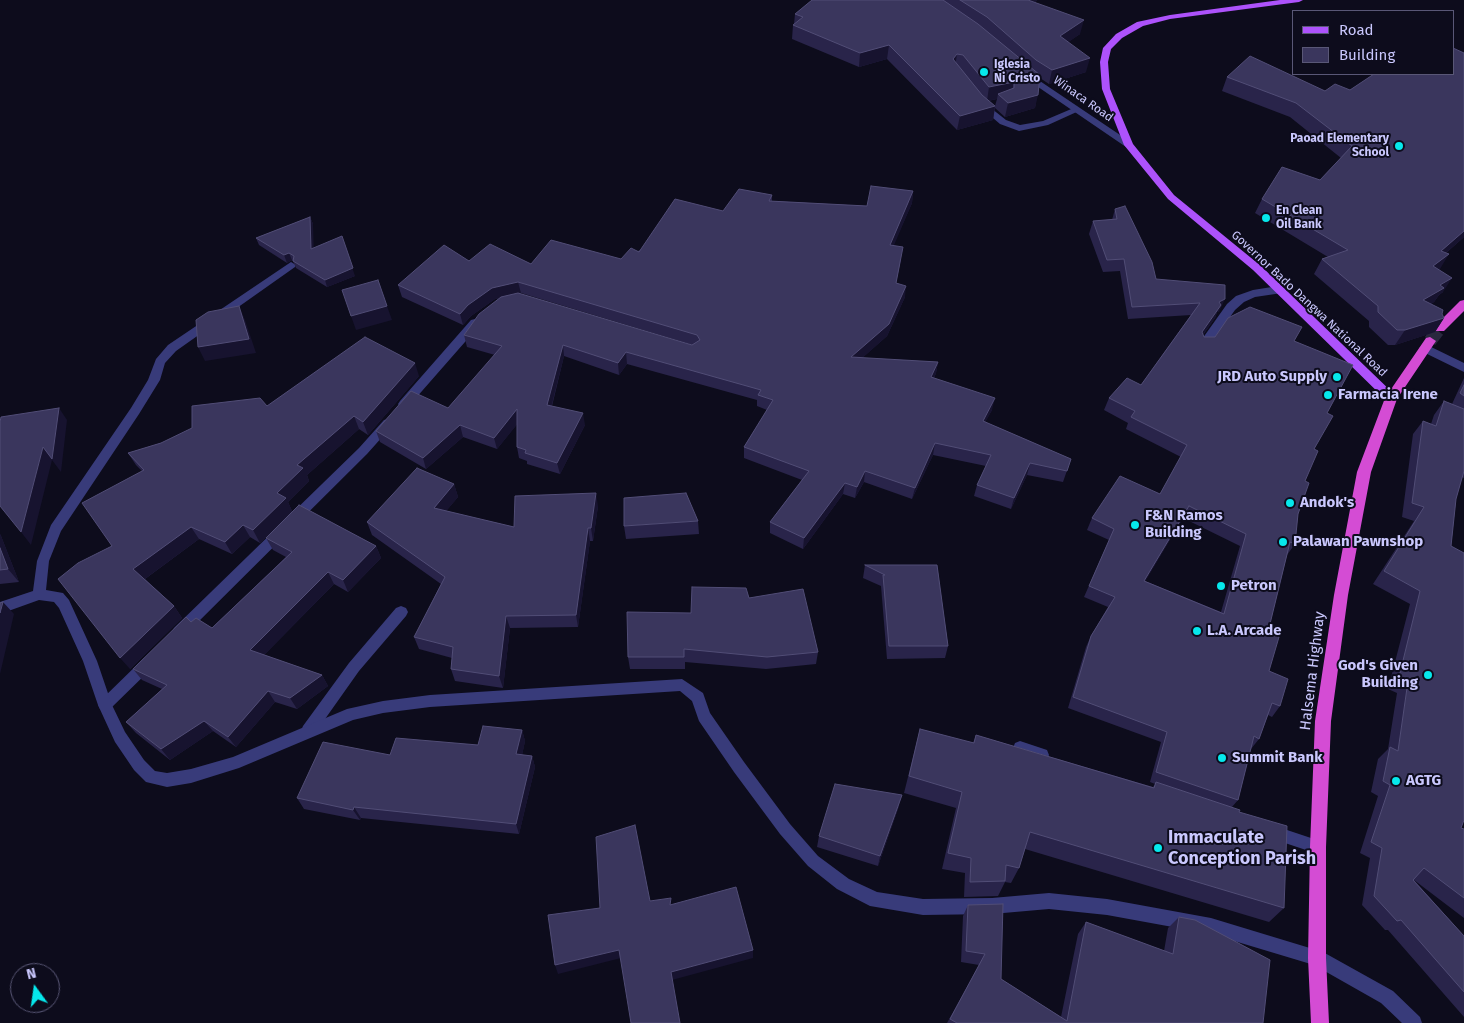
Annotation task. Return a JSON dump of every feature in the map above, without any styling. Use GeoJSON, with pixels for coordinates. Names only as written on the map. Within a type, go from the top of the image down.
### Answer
{"type":"FeatureCollection","features":[{"type":"Feature","properties":{"kind":"highway"},"geometry":{"type":"LineString","coordinates":[[1440,328],[1464,304]]}},
{"type":"Feature","properties":{"kind":"highway","name":"Halsema Highway"},"geometry":{"type":"LineString","coordinates":[[1320,1023],[1317,958],[1318,847],[1323,721],[1341,595],[1364,472],[1391,398],[1427,345]]}},
{"type":"Feature","properties":{"kind":"main road","name":"Governor Bado Dangwa National Road"},"geometry":{"type":"LineString","coordinates":[[1299,0],[1170,17],[1140,24],[1119,36],[1108,48],[1104,62],[1106,89],[1129,145],[1171,197],[1257,268],[1391,398]]}},
{"type":"Feature","properties":{"kind":"street","name":"Winaca Road"},"geometry":{"type":"LineString","coordinates":[[1017,67],[1076,110],[1129,145]]}},
{"type":"Feature","properties":{"kind":"street"},"geometry":{"type":"LineString","coordinates":[[999,102],[981,103],[1003,122],[1019,128],[1045,123],[1076,110]]}},
{"type":"Feature","properties":{"kind":"street"},"geometry":{"type":"LineString","coordinates":[[39,594],[43,560],[55,529],[135,411],[154,380],[160,362],[172,348],[291,265]]}},
{"type":"Feature","properties":{"kind":"street"},"geometry":{"type":"LineString","coordinates":[[1204,345],[1231,307],[1240,299],[1253,294],[1278,290]]}},
{"type":"Feature","properties":{"kind":"street"},"geometry":{"type":"LineString","coordinates":[[104,705],[364,451],[483,315]]}},
{"type":"Feature","properties":{"kind":"street"},"geometry":{"type":"LineString","coordinates":[[1427,345],[1464,368]]}},
{"type":"Feature","properties":{"kind":"street"},"geometry":{"type":"LineString","coordinates":[[0,608],[39,594],[58,597],[64,604],[90,661],[104,705],[120,737],[138,765],[151,778],[167,780],[191,776],[234,763],[352,714],[383,707],[430,701],[682,685],[698,697],[704,716],[785,829],[813,860],[844,884],[876,900],[923,907],[992,906],[1049,901],[1107,907],[1211,926],[1317,958],[1387,997],[1414,1023]]}},
{"type":"Feature","properties":{"kind":"street"},"geometry":{"type":"LineString","coordinates":[[308,731],[354,667],[401,612]]}},
{"type":"Feature","properties":{"kind":"street"},"geometry":{"type":"LineString","coordinates":[[1020,748],[1058,761]]}},
{"type":"Feature","properties":{"kind":"street"},"geometry":{"type":"LineString","coordinates":[[1262,828],[1318,847]]}},
{"type":"Feature","properties":{"kind":"building"},"geometry":{"type":"Polygon","coordinates":[[[812,0],[943,0],[978,24],[1040,75],[1038,95],[1008,103],[998,94],[1014,88],[1014,82],[989,87],[963,55],[957,54],[953,59],[982,95],[995,106],[960,116],[889,45],[860,53],[793,25],[803,17],[795,14],[812,0]]]}},
{"type":"Feature","properties":{"kind":"building"},"geometry":{"type":"Polygon","coordinates":[[[960,0],[1028,0],[1084,20],[1060,36],[1090,58],[1052,70],[1036,60],[987,17],[960,0]]]}},
{"type":"Feature","properties":{"kind":"building"},"geometry":{"type":"Polygon","coordinates":[[[1454,48],[1464,53],[1464,231],[1441,251],[1449,254],[1433,266],[1452,278],[1440,285],[1444,288],[1423,300],[1443,310],[1444,318],[1405,330],[1397,330],[1378,312],[1378,306],[1322,259],[1348,250],[1262,199],[1282,167],[1320,180],[1352,146],[1296,103],[1227,77],[1250,56],[1325,91],[1335,84],[1350,90],[1372,75],[1454,75],[1454,48]]]}},
{"type":"Feature","properties":{"kind":"building"},"geometry":{"type":"Polygon","coordinates":[[[871,186],[913,191],[890,245],[903,247],[896,283],[906,286],[889,324],[851,357],[938,362],[931,377],[995,398],[983,421],[1071,459],[1067,471],[1030,463],[1014,498],[977,485],[991,455],[935,443],[915,488],[865,471],[857,487],[845,483],[804,538],[770,522],[809,471],[744,447],[773,400],[758,395],[761,390],[626,352],[618,363],[563,345],[547,405],[583,413],[557,463],[525,453],[526,450],[517,447],[517,409],[494,438],[460,425],[423,458],[376,431],[411,391],[448,408],[502,346],[464,335],[479,314],[501,297],[518,293],[692,345],[700,340],[697,335],[518,282],[492,288],[468,305],[460,314],[398,285],[444,245],[469,261],[490,244],[531,264],[551,240],[621,259],[631,248],[639,252],[675,199],[723,211],[739,189],[772,195],[769,201],[867,206],[871,186]]]}},
{"type":"Feature","properties":{"kind":"building"},"geometry":{"type":"Polygon","coordinates":[[[1125,206],[1152,262],[1156,279],[1225,285],[1225,299],[1219,302],[1221,305],[1202,332],[1204,337],[1215,337],[1228,318],[1250,307],[1302,327],[1294,341],[1353,365],[1327,413],[1333,416],[1314,449],[1318,451],[1305,481],[1309,483],[1298,514],[1295,544],[1290,542],[1268,632],[1279,637],[1269,671],[1288,679],[1280,706],[1272,703],[1259,739],[1254,736],[1238,800],[1156,772],[1167,732],[1073,697],[1091,636],[1115,597],[1089,586],[1114,529],[1092,518],[1120,476],[1160,494],[1187,445],[1131,417],[1135,411],[1109,398],[1127,378],[1141,385],[1200,303],[1132,307],[1124,259],[1107,260],[1093,221],[1117,219],[1115,209],[1125,206]],[[1189,506],[1144,581],[1224,614],[1246,534],[1189,506]]]}},
{"type":"Feature","properties":{"kind":"building"},"geometry":{"type":"Polygon","coordinates":[[[310,217],[311,249],[342,236],[353,268],[325,280],[293,261],[294,256],[289,253],[284,255],[256,238],[310,217]]]}},
{"type":"Feature","properties":{"kind":"building"},"geometry":{"type":"Polygon","coordinates":[[[378,280],[387,306],[351,316],[342,290],[378,280]]]}},
{"type":"Feature","properties":{"kind":"building"},"geometry":{"type":"Polygon","coordinates":[[[239,306],[249,339],[198,347],[196,320],[208,312],[239,306]]]}},
{"type":"Feature","properties":{"kind":"building"},"geometry":{"type":"Polygon","coordinates":[[[365,337],[415,363],[363,422],[354,416],[297,465],[303,468],[277,493],[286,498],[253,530],[243,525],[225,542],[191,527],[133,569],[174,606],[120,658],[58,579],[78,563],[112,546],[82,503],[144,470],[128,453],[161,443],[192,428],[192,406],[260,398],[267,406],[365,337]]]}},
{"type":"Feature","properties":{"kind":"building"},"geometry":{"type":"Polygon","coordinates":[[[1464,385],[1464,396],[1460,393],[1464,385]]]}},
{"type":"Feature","properties":{"kind":"building"},"geometry":{"type":"Polygon","coordinates":[[[1444,401],[1464,409],[1464,471],[1456,499],[1451,546],[1464,553],[1464,820],[1461,828],[1464,829],[1464,898],[1424,868],[1413,880],[1464,936],[1464,992],[1401,920],[1397,921],[1374,896],[1382,848],[1371,842],[1390,785],[1383,781],[1390,747],[1398,751],[1408,681],[1399,677],[1420,591],[1384,571],[1424,507],[1412,503],[1423,421],[1436,426],[1444,401]]]}},
{"type":"Feature","properties":{"kind":"building"},"geometry":{"type":"Polygon","coordinates":[[[59,408],[52,459],[43,447],[21,532],[0,506],[1,417],[59,408]]]}},
{"type":"Feature","properties":{"kind":"building"},"geometry":{"type":"Polygon","coordinates":[[[417,468],[454,484],[434,508],[514,527],[515,496],[596,493],[591,528],[588,528],[576,615],[506,616],[499,676],[451,669],[453,647],[414,637],[445,577],[367,522],[417,468]]]}},
{"type":"Feature","properties":{"kind":"building"},"geometry":{"type":"Polygon","coordinates":[[[686,493],[698,521],[624,526],[624,498],[686,493]]]}},
{"type":"Feature","properties":{"kind":"building"},"geometry":{"type":"Polygon","coordinates":[[[299,505],[376,546],[343,580],[328,572],[250,650],[322,675],[290,698],[268,691],[228,737],[204,721],[161,749],[126,722],[167,685],[133,669],[186,617],[191,622],[196,618],[212,628],[292,552],[266,538],[299,505]]]}},
{"type":"Feature","properties":{"kind":"building"},"geometry":{"type":"Polygon","coordinates":[[[0,548],[8,569],[0,570],[0,548]]]}},
{"type":"Feature","properties":{"kind":"building"},"geometry":{"type":"Polygon","coordinates":[[[865,565],[937,565],[948,646],[889,646],[883,575],[885,575],[865,565]]]}},
{"type":"Feature","properties":{"kind":"building"},"geometry":{"type":"Polygon","coordinates":[[[692,587],[746,588],[749,598],[803,589],[818,652],[767,657],[684,649],[684,657],[628,657],[627,612],[691,613],[692,587]]]}},
{"type":"Feature","properties":{"kind":"building"},"geometry":{"type":"Polygon","coordinates":[[[483,726],[522,730],[516,754],[532,756],[516,824],[354,807],[353,810],[297,798],[323,742],[390,755],[396,738],[478,745],[483,726]]]}},
{"type":"Feature","properties":{"kind":"building"},"geometry":{"type":"Polygon","coordinates":[[[920,729],[974,743],[976,735],[1154,788],[1156,782],[1240,810],[1239,812],[1287,826],[1284,908],[1030,832],[1019,868],[1006,865],[1005,881],[970,882],[971,858],[948,853],[962,792],[909,776],[920,729]]]}},
{"type":"Feature","properties":{"kind":"building"},"geometry":{"type":"Polygon","coordinates":[[[835,784],[902,795],[880,856],[819,836],[835,784]]]}},
{"type":"Feature","properties":{"kind":"building"},"geometry":{"type":"Polygon","coordinates":[[[635,825],[650,901],[671,898],[670,905],[736,887],[753,950],[671,972],[680,1023],[631,1023],[619,950],[555,965],[548,915],[600,908],[596,837],[635,825]]]}},
{"type":"Feature","properties":{"kind":"building"},"geometry":{"type":"Polygon","coordinates":[[[1003,904],[1001,979],[1067,1021],[1086,922],[1173,954],[1179,917],[1195,920],[1270,960],[1263,1023],[957,1023],[950,1019],[985,954],[966,951],[968,905],[1003,904]]]}},
{"type":"Feature","properties":{"kind":"tunnel"},"geometry":{"type":"LineString","coordinates":[[1430,341],[1440,328]]}},
{"type":"Feature","properties":{"kind":"place","name":"Iglesia Ni Cristo"},"geometry":{"type":"Point","coordinates":[984,72]}},
{"type":"Feature","properties":{"kind":"place","name":"Paoad Elementary School"},"geometry":{"type":"Point","coordinates":[1399,146]}},
{"type":"Feature","properties":{"kind":"place","name":"En Clean Oil Bank"},"geometry":{"type":"Point","coordinates":[1266,218]}},
{"type":"Feature","properties":{"kind":"place","name":"JRD Auto Supply"},"geometry":{"type":"Point","coordinates":[1337,377]}},
{"type":"Feature","properties":{"kind":"place","name":"Farmacia Irene"},"geometry":{"type":"Point","coordinates":[1328,395]}},
{"type":"Feature","properties":{"kind":"place","name":"Andok's"},"geometry":{"type":"Point","coordinates":[1290,503]}},
{"type":"Feature","properties":{"kind":"place","name":"F&N Ramos Building"},"geometry":{"type":"Point","coordinates":[1135,525]}},
{"type":"Feature","properties":{"kind":"place","name":"Palawan Pawnshop"},"geometry":{"type":"Point","coordinates":[1283,542]}},
{"type":"Feature","properties":{"kind":"place","name":"Petron"},"geometry":{"type":"Point","coordinates":[1221,586]}},
{"type":"Feature","properties":{"kind":"place","name":"L.A. Arcade"},"geometry":{"type":"Point","coordinates":[1197,631]}},
{"type":"Feature","properties":{"kind":"place","name":"God's Given Building"},"geometry":{"type":"Point","coordinates":[1428,675]}},
{"type":"Feature","properties":{"kind":"place","name":"Summit Bank"},"geometry":{"type":"Point","coordinates":[1222,758]}},
{"type":"Feature","properties":{"kind":"place","name":"AGTG"},"geometry":{"type":"Point","coordinates":[1396,781]}},
{"type":"Feature","properties":{"kind":"place","name":"Immaculate Conception Parish"},"geometry":{"type":"Point","coordinates":[1158,848]}}]}
